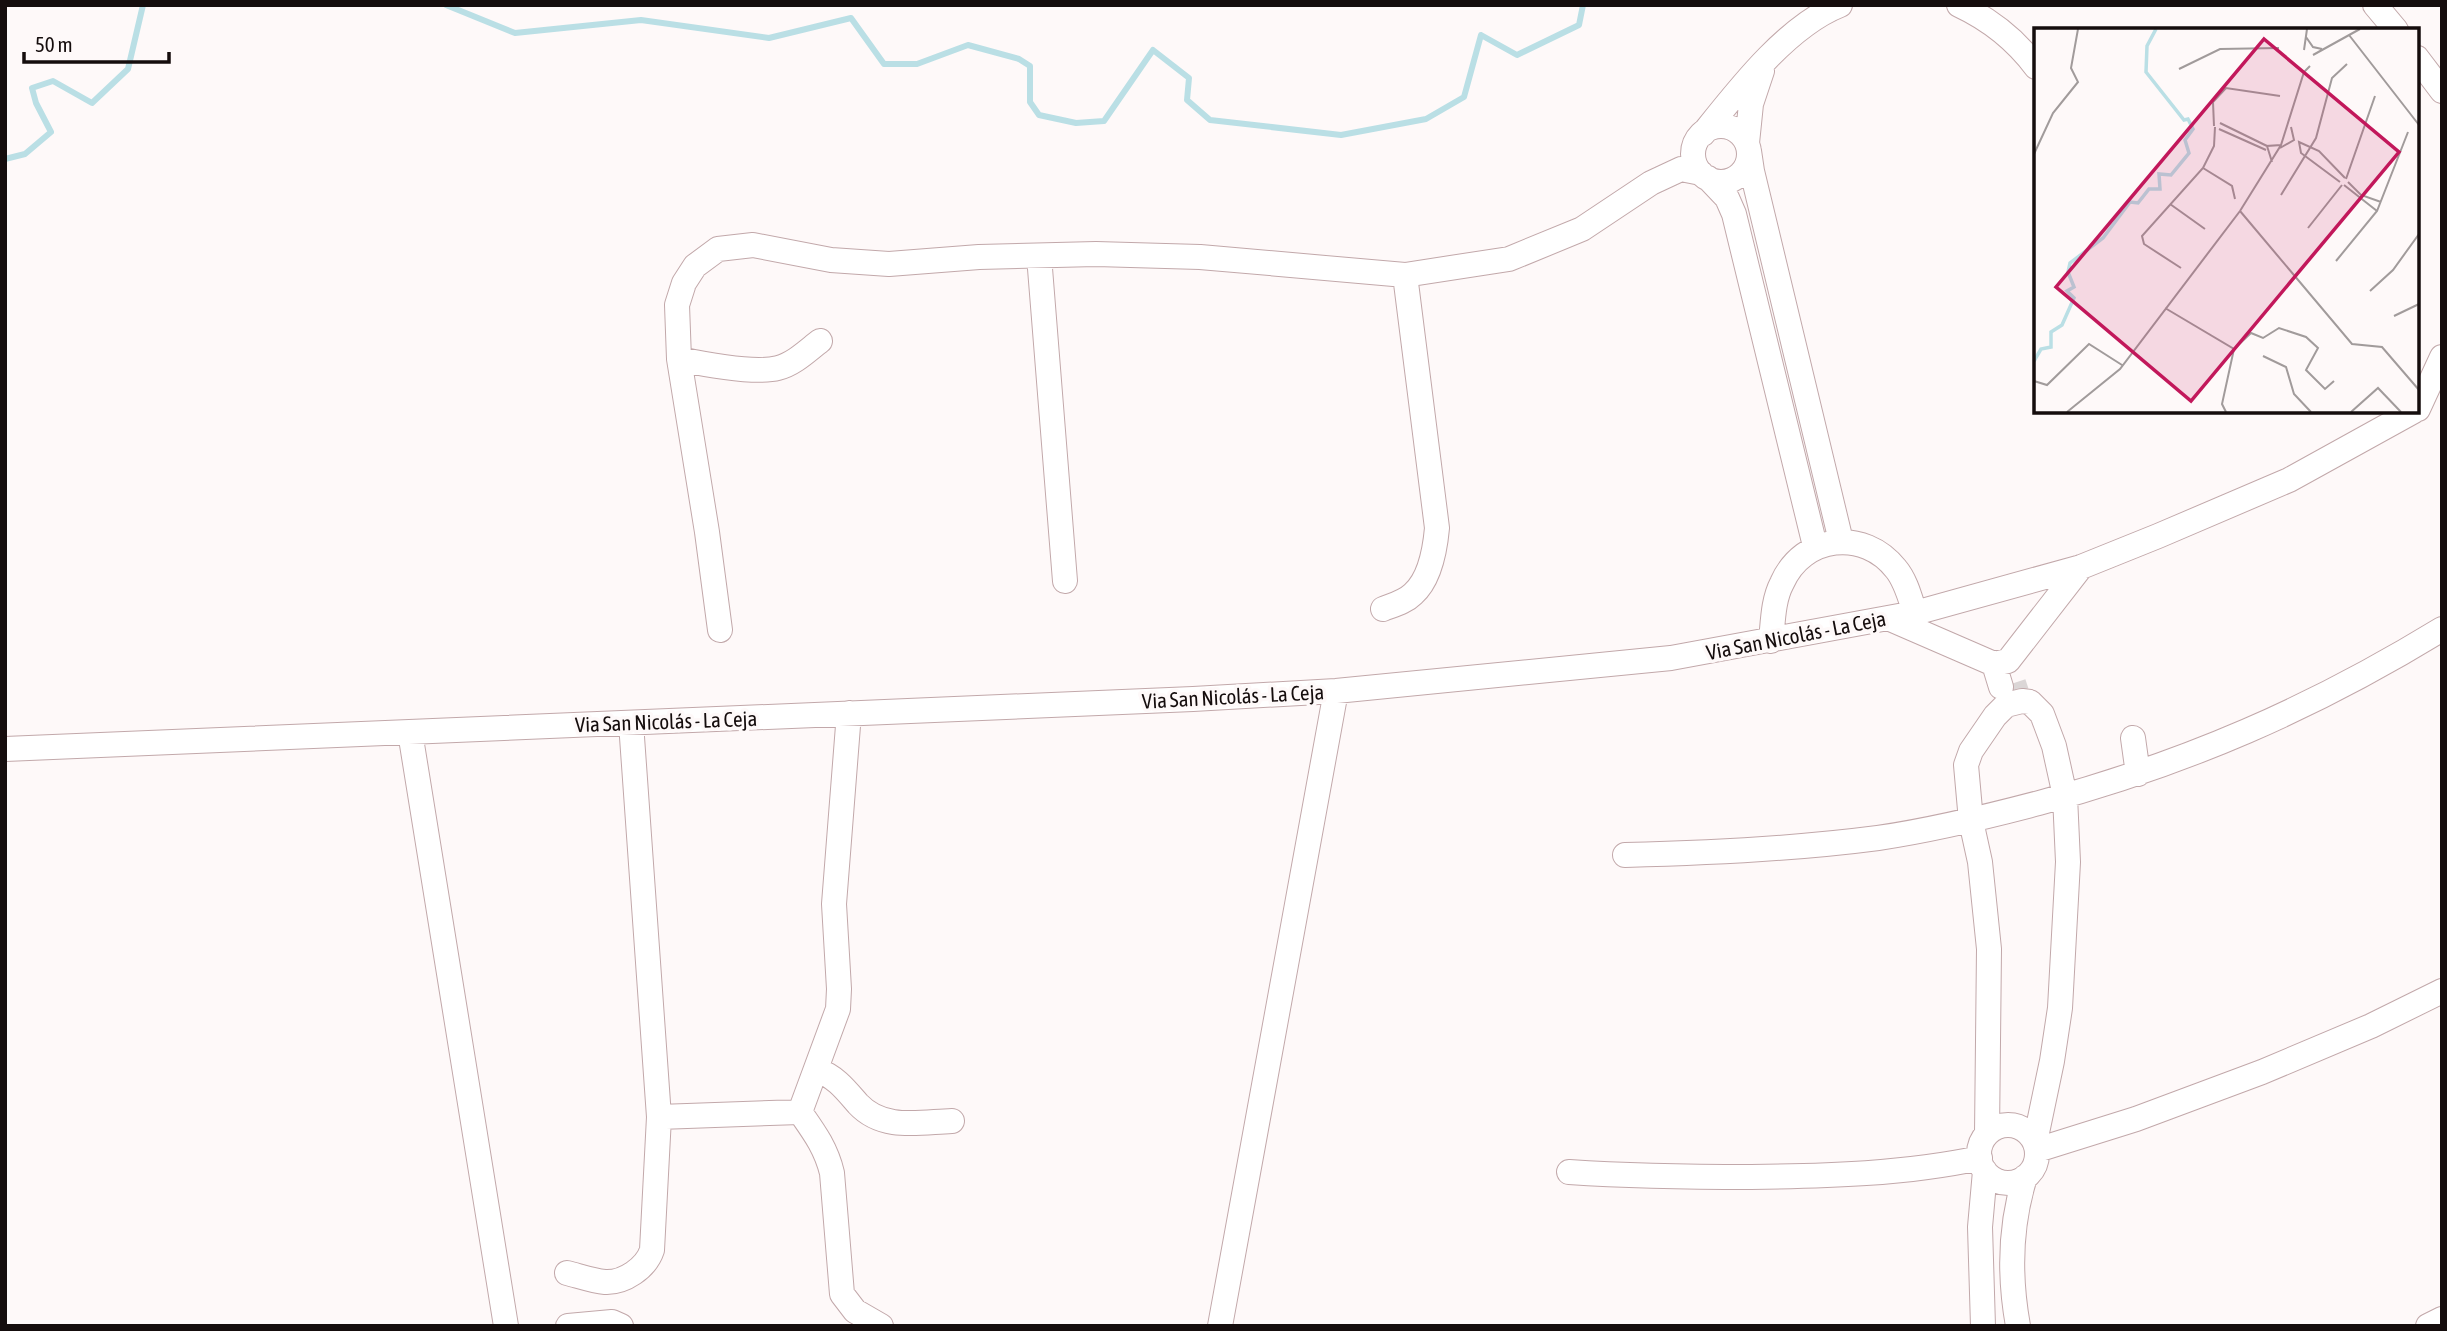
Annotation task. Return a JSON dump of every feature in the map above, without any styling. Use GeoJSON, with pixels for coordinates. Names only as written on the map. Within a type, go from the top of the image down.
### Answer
{"type":"FeatureCollection","features":[{"type":"Feature","properties":{"kind":"street"},"geometry":{"type":"LineString","coordinates":[[1815,546],[1734,214],[1727,198],[1705,176],[1694,158],[1700,137],[1738,90],[1797,30],[1840,5]]}},
{"type":"Feature","properties":{"kind":"street"},"geometry":{"type":"LineString","coordinates":[[1959,5],[1999,27],[2034,65]]}},
{"type":"Feature","properties":{"kind":"street"},"geometry":{"type":"LineString","coordinates":[[2375,5],[2394,28]]}},
{"type":"Feature","properties":{"kind":"street"},"geometry":{"type":"LineString","coordinates":[[720,630],[679,359],[677,305],[684,283],[695,266],[718,249],[753,245],[831,260],[889,264],[979,257],[1096,254],[1200,257],[1405,275],[1509,259],[1582,229],[1651,183],[1681,169],[1725,182],[1741,175],[1749,160],[1751,104],[1759,76],[1770,59]]}},
{"type":"Feature","properties":{"kind":"street"},"geometry":{"type":"LineString","coordinates":[[2419,61],[2442,91]]}},
{"type":"Feature","properties":{"kind":"street"},"geometry":{"type":"LineString","coordinates":[[1651,183],[1710,129],[1727,127],[1735,130],[1748,147],[1841,541]]}},
{"type":"Feature","properties":{"kind":"street"},"geometry":{"type":"LineString","coordinates":[[1038,256],[1065,581]]}},
{"type":"Feature","properties":{"kind":"street"},"geometry":{"type":"LineString","coordinates":[[1383,609],[1404,600],[1422,584],[1436,547],[1437,528],[1405,275]]}},
{"type":"Feature","properties":{"kind":"street"},"geometry":{"type":"LineString","coordinates":[[679,359],[763,369],[778,368],[793,362],[820,341]]}},
{"type":"Feature","properties":{"kind":"street"},"geometry":{"type":"LineString","coordinates":[[2419,406],[2442,357]]}},
{"type":"Feature","properties":{"kind":"street","name":"Via San Nicolás - La Ceja"},"geometry":{"type":"LineString","coordinates":[[2419,409],[2442,394]]}},
{"type":"Feature","properties":{"kind":"street","name":"Via San Nicolás - La Ceja"},"geometry":{"type":"LineString","coordinates":[[5,749],[1336,691],[1671,659],[1914,613],[2081,567],[2289,480],[2412,413]]}},
{"type":"Feature","properties":{"kind":"street"},"geometry":{"type":"LineString","coordinates":[[1771,640],[1775,604],[1782,582],[1804,554],[1815,546],[1841,541],[1867,548],[1895,567],[1907,588],[1914,613]]}},
{"type":"Feature","properties":{"kind":"street"},"geometry":{"type":"LineString","coordinates":[[1987,1134],[1989,950],[1980,862],[1971,821],[1966,772],[1968,757],[1995,716],[2008,686],[2081,567]]}},
{"type":"Feature","properties":{"kind":"street"},"geometry":{"type":"LineString","coordinates":[[1888,618],[2008,686],[2042,714],[2054,746],[2065,796],[2068,874],[2064,972],[2035,1166],[2025,1177],[2016,1206],[2012,1240],[2018,1326]]}},
{"type":"Feature","properties":{"kind":"street"},"geometry":{"type":"LineString","coordinates":[[1625,855],[1776,850],[1881,837],[1971,821],[2065,796],[2138,774],[2241,735],[2346,685],[2442,629]]}},
{"type":"Feature","properties":{"kind":"street"},"geometry":{"type":"LineString","coordinates":[[1220,1326],[1336,691]]}},
{"type":"Feature","properties":{"kind":"street"},"geometry":{"type":"LineString","coordinates":[[800,1112],[838,1009],[834,904],[849,713]]}},
{"type":"Feature","properties":{"kind":"street"},"geometry":{"type":"LineString","coordinates":[[567,1273],[604,1282],[620,1280],[644,1265],[650,1257],[653,1240],[659,1118],[631,723]]}},
{"type":"Feature","properties":{"kind":"street"},"geometry":{"type":"LineString","coordinates":[[410,732],[506,1326]]}},
{"type":"Feature","properties":{"kind":"street"},"geometry":{"type":"LineString","coordinates":[[2133,738],[2138,774]]}},
{"type":"Feature","properties":{"kind":"street"},"geometry":{"type":"LineString","coordinates":[[2036,1146],[2136,1119],[2262,1072],[2371,1026],[2442,991]]}},
{"type":"Feature","properties":{"kind":"street"},"geometry":{"type":"LineString","coordinates":[[817,1070],[831,1075],[845,1087],[860,1107],[877,1119],[889,1123],[953,1121]]}},
{"type":"Feature","properties":{"kind":"street"},"geometry":{"type":"LineString","coordinates":[[659,1118],[800,1112]]}},
{"type":"Feature","properties":{"kind":"street"},"geometry":{"type":"LineString","coordinates":[[800,1112],[821,1140],[828,1155],[832,1173],[842,1294],[855,1311],[881,1326]]}},
{"type":"Feature","properties":{"kind":"street"},"geometry":{"type":"LineString","coordinates":[[1983,1326],[1980,1227],[1982,1142],[1987,1134],[2003,1125],[2013,1125],[2030,1135],[2036,1146]]}},
{"type":"Feature","properties":{"kind":"street"},"geometry":{"type":"LineString","coordinates":[[1569,1172],[1644,1177],[1839,1175],[1983,1165],[2000,1181],[2008,1182],[2025,1177]]}},
{"type":"Feature","properties":{"kind":"street"},"geometry":{"type":"LineString","coordinates":[[2428,1326],[2442,1319]]}},
{"type":"Feature","properties":{"kind":"street"},"geometry":{"type":"LineString","coordinates":[[568,1326],[612,1322],[621,1326]]}},
{"type":"Feature","properties":{"kind":"waterway"},"geometry":{"type":"LineString","coordinates":[[5,159],[25,154],[51,132],[36,103],[32,88],[53,81],[92,103],[128,69],[143,5]]}},
{"type":"Feature","properties":{"kind":"waterway"},"geometry":{"type":"LineString","coordinates":[[446,5],[515,33],[641,20],[769,38],[851,18],[884,64],[917,64],[968,45],[1019,59],[1030,66],[1030,102],[1039,115],[1076,123],[1104,121],[1153,50],[1189,78],[1187,100],[1210,120],[1341,135],[1426,119],[1464,97],[1481,35],[1517,55],[1579,25],[1583,5]]}},
{"type":"Feature","properties":{"kind":"tunnel"},"geometry":{"type":"LineString","coordinates":[[2014,683],[2017,692]]}}]}
